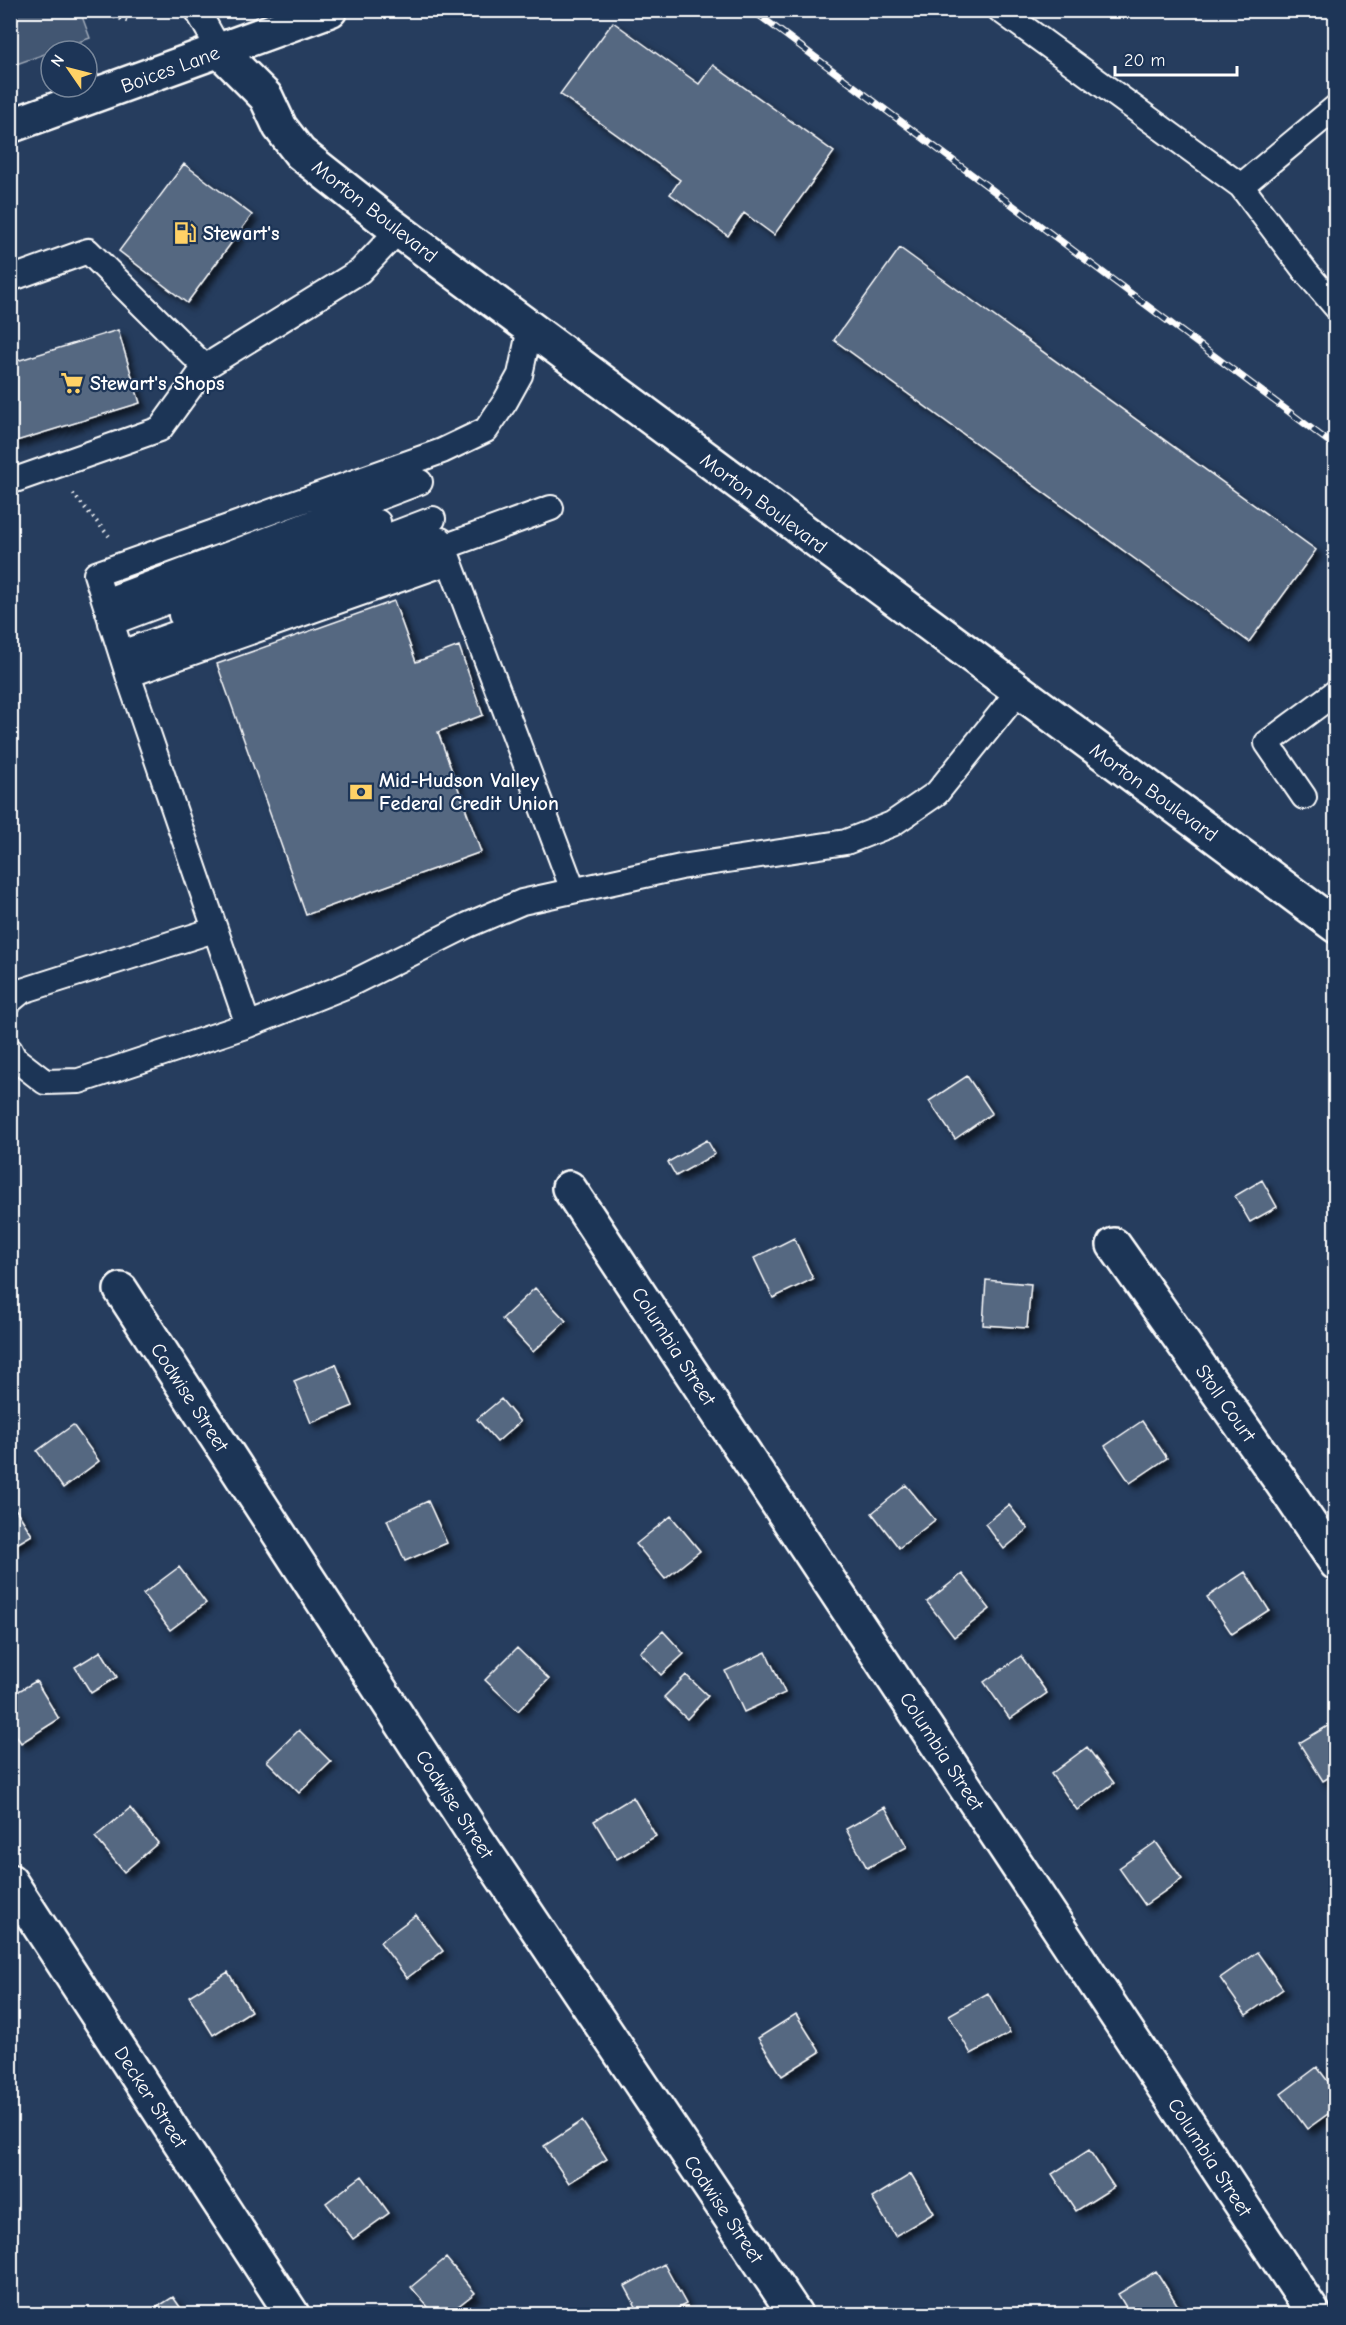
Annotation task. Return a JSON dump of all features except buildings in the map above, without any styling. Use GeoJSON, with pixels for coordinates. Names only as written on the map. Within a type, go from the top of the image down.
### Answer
{"type":"FeatureCollection","features":[{"type":"Feature","properties":{"kind":"street","name":"Boices Lane"},"geometry":{"type":"LineString","coordinates":[[10,126],[330,10]]}},
{"type":"Feature","properties":{"kind":"street","name":"Morton Boulevard"},"geometry":{"type":"LineString","coordinates":[[220,51],[266,98],[280,127],[300,153],[398,231],[1335,926]]}},
{"type":"Feature","properties":{"kind":"street","name":"Columbia Street"},"geometry":{"type":"LineString","coordinates":[[569,1188],[1314,2314]]}},
{"type":"Feature","properties":{"kind":"street","name":"Stoll Court"},"geometry":{"type":"LineString","coordinates":[[1114,1245],[1282,1483],[1335,1563]]}},
{"type":"Feature","properties":{"kind":"street","name":"Codwise Street"},"geometry":{"type":"LineString","coordinates":[[121,1290],[471,1829],[795,2314]]}},
{"type":"Feature","properties":{"kind":"street","name":"Decker Street"},"geometry":{"type":"LineString","coordinates":[[10,1881],[292,2314]]}},
{"type":"Feature","properties":{"kind":"lane"},"geometry":{"type":"LineString","coordinates":[[197,10],[220,51]]}},
{"type":"Feature","properties":{"kind":"lane"},"geometry":{"type":"LineString","coordinates":[[1000,10],[1241,186],[1335,307]]}},
{"type":"Feature","properties":{"kind":"lane"},"geometry":{"type":"LineString","coordinates":[[1241,186],[1335,107]]}},
{"type":"Feature","properties":{"kind":"lane"},"geometry":{"type":"LineString","coordinates":[[15,480],[160,429],[205,367],[360,271],[398,231]]}},
{"type":"Feature","properties":{"kind":"lane"},"geometry":{"type":"LineString","coordinates":[[10,279],[88,251],[205,367]]}},
{"type":"Feature","properties":{"kind":"lane"},"geometry":{"type":"LineString","coordinates":[[530,328],[520,375],[486,430],[442,450],[432,516],[573,890]]}},
{"type":"Feature","properties":{"kind":"lane"},"geometry":{"type":"LineString","coordinates":[[248,1025],[214,930],[96,574],[131,561],[432,516],[551,508]]}},
{"type":"Feature","properties":{"kind":"lane"},"geometry":{"type":"LineString","coordinates":[[116,638],[432,516]]}},
{"type":"Feature","properties":{"kind":"lane"},"geometry":{"type":"LineString","coordinates":[[116,638],[432,516]]}},
{"type":"Feature","properties":{"kind":"lane"},"geometry":{"type":"LineString","coordinates":[[116,638],[432,516]]}},
{"type":"Feature","properties":{"kind":"lane"},"geometry":{"type":"LineString","coordinates":[[10,1050],[14,1058],[45,1082],[79,1081],[248,1025],[348,985],[478,920],[522,903],[681,867],[846,843],[892,824],[937,793],[1018,692]]}},
{"type":"Feature","properties":{"kind":"lane"},"geometry":{"type":"LineString","coordinates":[[1304,797],[1267,743],[1335,692]]}},
{"type":"Feature","properties":{"kind":"lane"},"geometry":{"type":"LineString","coordinates":[[10,1001],[22,992],[214,930]]}},
{"type":"Feature","properties":{"kind":"path"},"geometry":{"type":"LineString","coordinates":[[91,10],[128,21]]}},
{"type":"Feature","properties":{"kind":"path"},"geometry":{"type":"LineString","coordinates":[[50,468],[131,561]]}},
{"type":"Feature","properties":{"kind":"shaded area"},"geometry":{"type":"Polygon","coordinates":[[[10,11],[80,11],[90,38],[39,39],[39,56],[11,66],[10,11]]]}},
{"type":"Feature","properties":{"kind":"railway"},"geometry":{"type":"LineString","coordinates":[[752,10],[1336,447]]}},
{"type":"Feature","properties":{"kind":"place","name":"Stewart's"},"geometry":{"type":"Point","coordinates":[185,233]}},
{"type":"Feature","properties":{"kind":"place","name":"Stewart's Shops"},"geometry":{"type":"Point","coordinates":[72,383]}},
{"type":"Feature","properties":{"kind":"place","name":"Mid-Hudson Valley Federal Credit Union"},"geometry":{"type":"Point","coordinates":[361,792]}}]}
